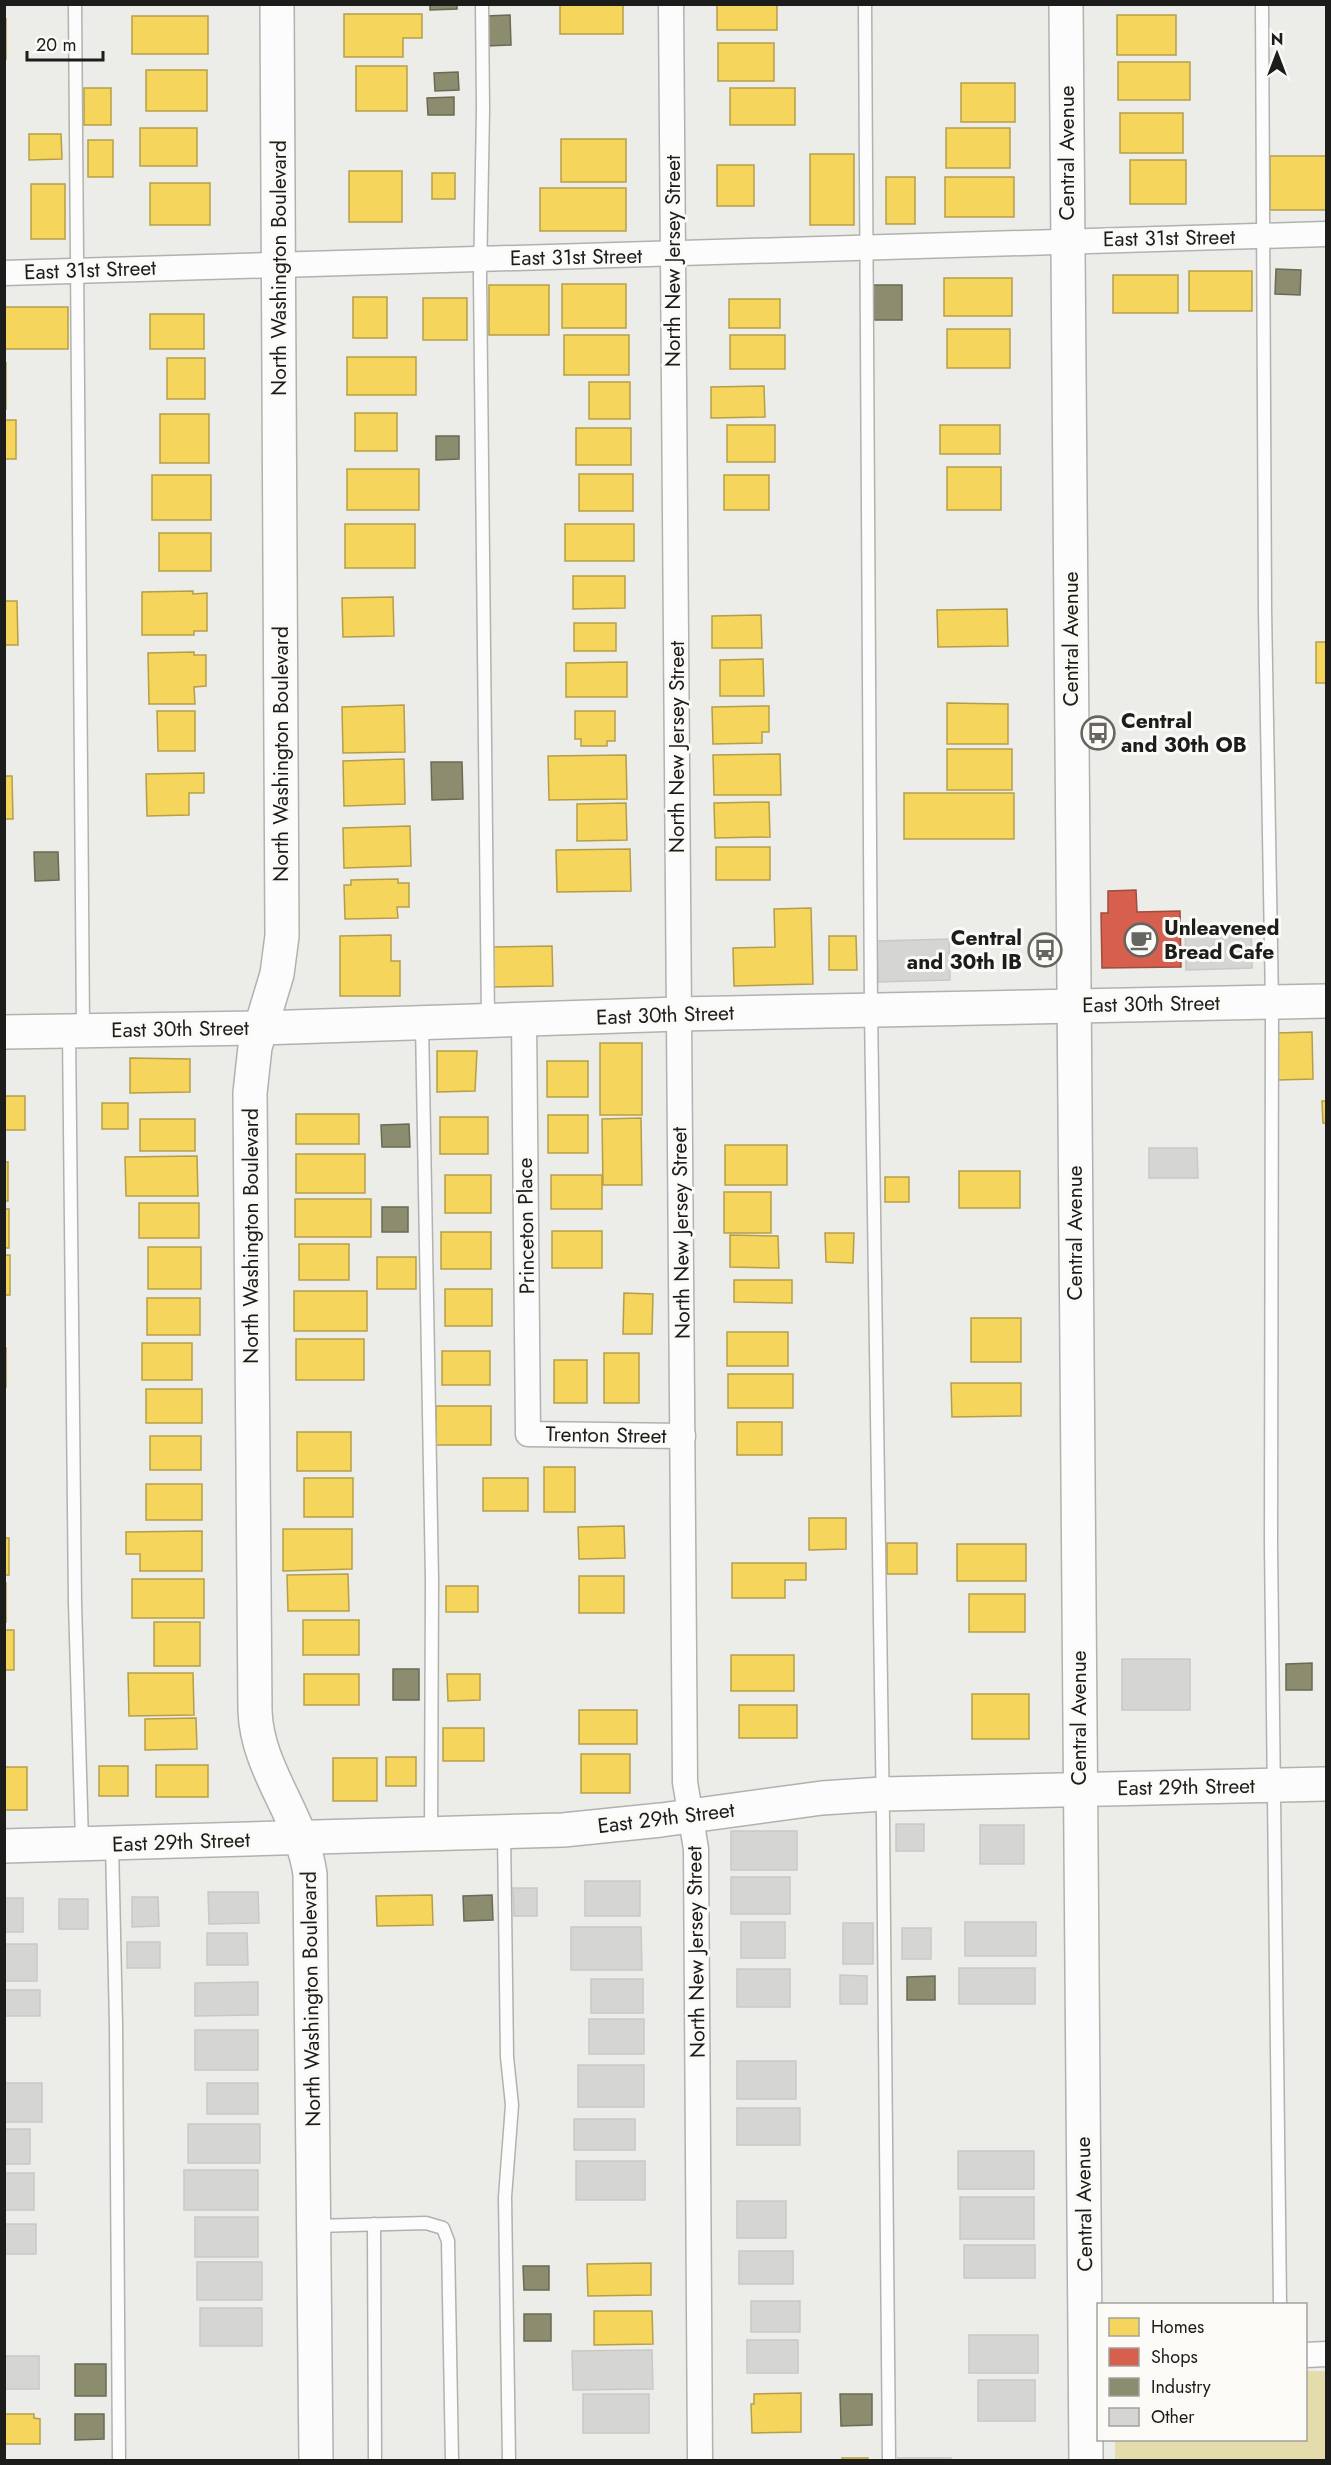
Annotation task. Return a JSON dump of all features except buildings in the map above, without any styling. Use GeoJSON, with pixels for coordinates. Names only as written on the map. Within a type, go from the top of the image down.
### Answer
{"type":"FeatureCollection","features":[{"type":"Feature","properties":{"kind":"main road","name":"North Washington Boulevard"},"geometry":{"type":"LineString","coordinates":[[277,4],[282,936],[277,974],[255,1047],[250,1093],[255,1719],[264,1757],[302,1838],[308,1857],[311,1882],[316,2460]]}},
{"type":"Feature","properties":{"kind":"main road","name":"Central Avenue"},"geometry":{"type":"LineString","coordinates":[[1066,4],[1080,1790],[1092,2358],[1086,2460]]}},
{"type":"Feature","properties":{"kind":"main road","name":"East 30th Street"},"geometry":{"type":"LineString","coordinates":[[4,1032],[261,1028],[679,1014],[1326,1001]]}},
{"type":"Feature","properties":{"kind":"main road","name":"East 29th Street"},"geometry":{"type":"LineString","coordinates":[[4,1846],[574,1829],[822,1798],[882,1794],[1326,1784]]}},
{"type":"Feature","properties":{"kind":"street","name":"North New Jersey Street"},"geometry":{"type":"LineString","coordinates":[[671,4],[686,1782],[696,1849],[700,2460]]}},
{"type":"Feature","properties":{"kind":"street","name":"East 31st Street"},"geometry":{"type":"LineString","coordinates":[[4,273],[1326,234]]}},
{"type":"Feature","properties":{"kind":"street","name":"Princeton Place"},"geometry":{"type":"LineString","coordinates":[[524,1019],[528,1434]]}},
{"type":"Feature","properties":{"kind":"street","name":"Trenton Street"},"geometry":{"type":"LineString","coordinates":[[528,1434],[684,1436]]}},
{"type":"Feature","properties":{"kind":"street"},"geometry":{"type":"LineString","coordinates":[[1307,2355],[1326,2354]]}},
{"type":"Feature","properties":{"kind":"lane"},"geometry":{"type":"LineString","coordinates":[[75,4],[77,270],[75,1603],[116,2037],[119,2460]]}},
{"type":"Feature","properties":{"kind":"lane"},"geometry":{"type":"LineString","coordinates":[[482,4],[483,110],[480,259],[488,1020]]}},
{"type":"Feature","properties":{"kind":"lane"},"geometry":{"type":"LineString","coordinates":[[865,4],[871,1010],[889,2460]]}},
{"type":"Feature","properties":{"kind":"lane"},"geometry":{"type":"LineString","coordinates":[[1262,4],[1265,621],[1272,1002],[1271,1544],[1280,2303]]}},
{"type":"Feature","properties":{"kind":"lane"},"geometry":{"type":"LineString","coordinates":[[422,1022],[432,1580],[431,1834]]}},
{"type":"Feature","properties":{"kind":"lane"},"geometry":{"type":"LineString","coordinates":[[504,1832],[507,2057],[512,2105],[505,2197],[508,2460]]}},
{"type":"Feature","properties":{"kind":"lane"},"geometry":{"type":"LineString","coordinates":[[374,2224],[375,2460]]}},
{"type":"Feature","properties":{"kind":"lane"},"geometry":{"type":"LineString","coordinates":[[314,2226],[435,2224],[443,2228],[448,2241],[452,2460]]}},
{"type":"Feature","properties":{"kind":"shaded area"},"geometry":{"type":"Polygon","coordinates":[[[1307,2371],[1326,2371],[1326,2460],[1115,2460],[1115,2441],[1307,2441],[1307,2371]]]}},
{"type":"Feature","properties":{"kind":"place","name":"Central and 30th OB"},"geometry":{"type":"Point","coordinates":[1098,733]}},
{"type":"Feature","properties":{"kind":"place","name":"Unleavened Bread Cafe"},"geometry":{"type":"Point","coordinates":[1141,940]}},
{"type":"Feature","properties":{"kind":"place","name":"Central and 30th IB"},"geometry":{"type":"Point","coordinates":[1045,950]}}]}
